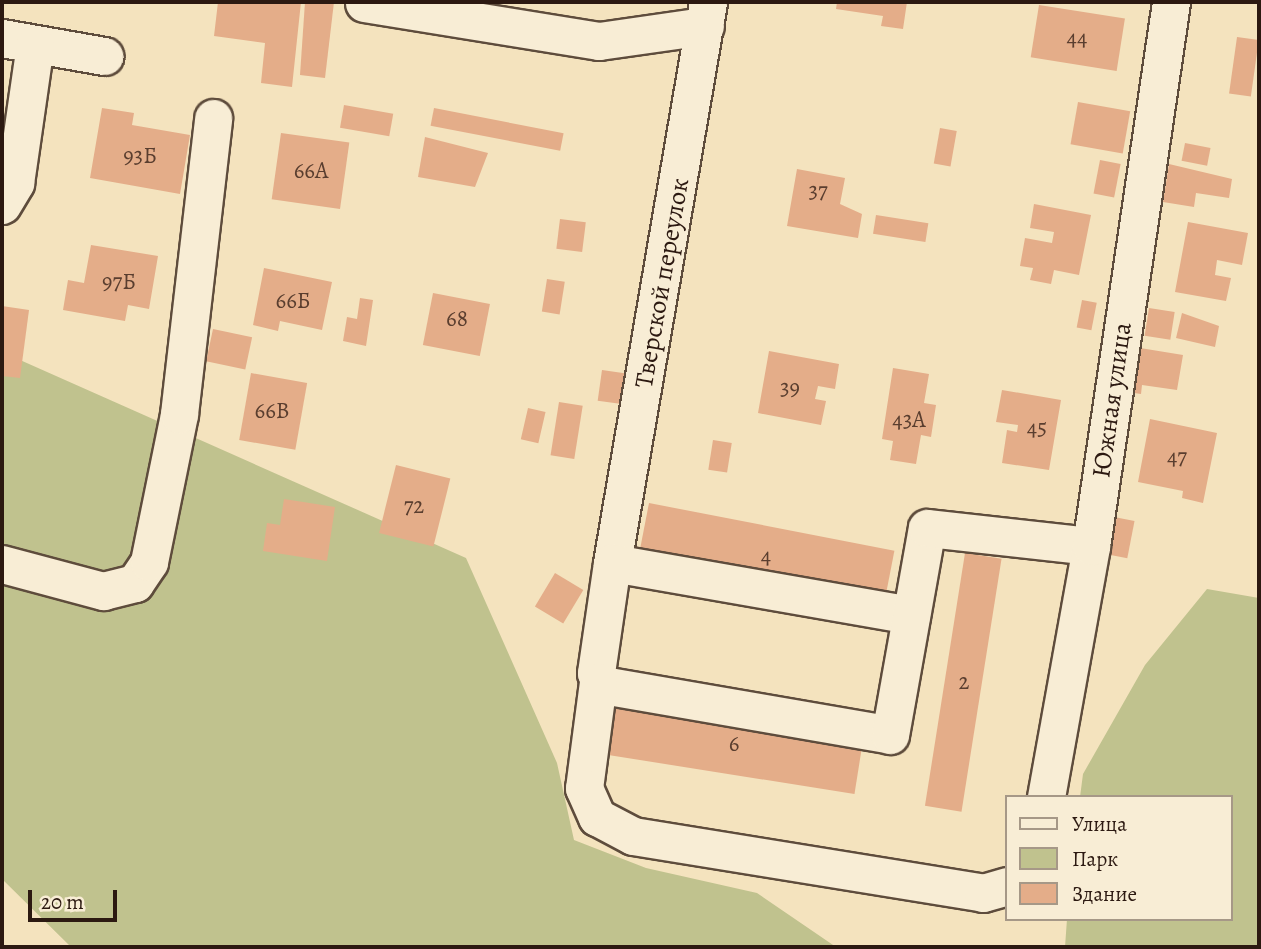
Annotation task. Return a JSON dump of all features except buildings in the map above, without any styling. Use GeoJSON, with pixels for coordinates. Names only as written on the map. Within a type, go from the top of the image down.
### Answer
{"type":"FeatureCollection","features":[{"type":"Feature","properties":{"kind":"street","name":"Южная улица"},"geometry":{"type":"LineString","coordinates":[[1046,795],[1091,546],[1171,2]]}},
{"type":"Feature","properties":{"kind":"street"},"geometry":{"type":"LineString","coordinates":[[364,3],[599,41],[707,14]]}},
{"type":"Feature","properties":{"kind":"street","name":"Тверской переулок"},"geometry":{"type":"LineString","coordinates":[[707,14],[612,563],[584,788],[597,817],[633,836],[984,892],[1006,886]]}},
{"type":"Feature","properties":{"kind":"street"},"geometry":{"type":"LineString","coordinates":[[2,205],[15,183],[18,41],[104,56]]}},
{"type":"Feature","properties":{"kind":"street"},"geometry":{"type":"LineString","coordinates":[[2,564],[103,591],[135,583],[149,562],[179,414],[213,118]]}},
{"type":"Feature","properties":{"kind":"street"},"geometry":{"type":"LineString","coordinates":[[598,682],[890,735],[927,528],[1091,546]]}},
{"type":"Feature","properties":{"kind":"street"},"geometry":{"type":"LineString","coordinates":[[612,563],[911,615]]}},
{"type":"Feature","properties":{"kind":"green space"},"geometry":{"type":"Polygon","coordinates":[[[2,352],[466,558],[557,763],[574,840],[646,868],[757,893],[836,947],[71,947],[2,879],[2,352]]]}},
{"type":"Feature","properties":{"kind":"green space"},"geometry":{"type":"Polygon","coordinates":[[[1207,589],[1259,598],[1259,947],[1065,947],[1067,921],[1233,921],[1233,795],[1080,795],[1083,774],[1145,665],[1207,589]]]}}]}
